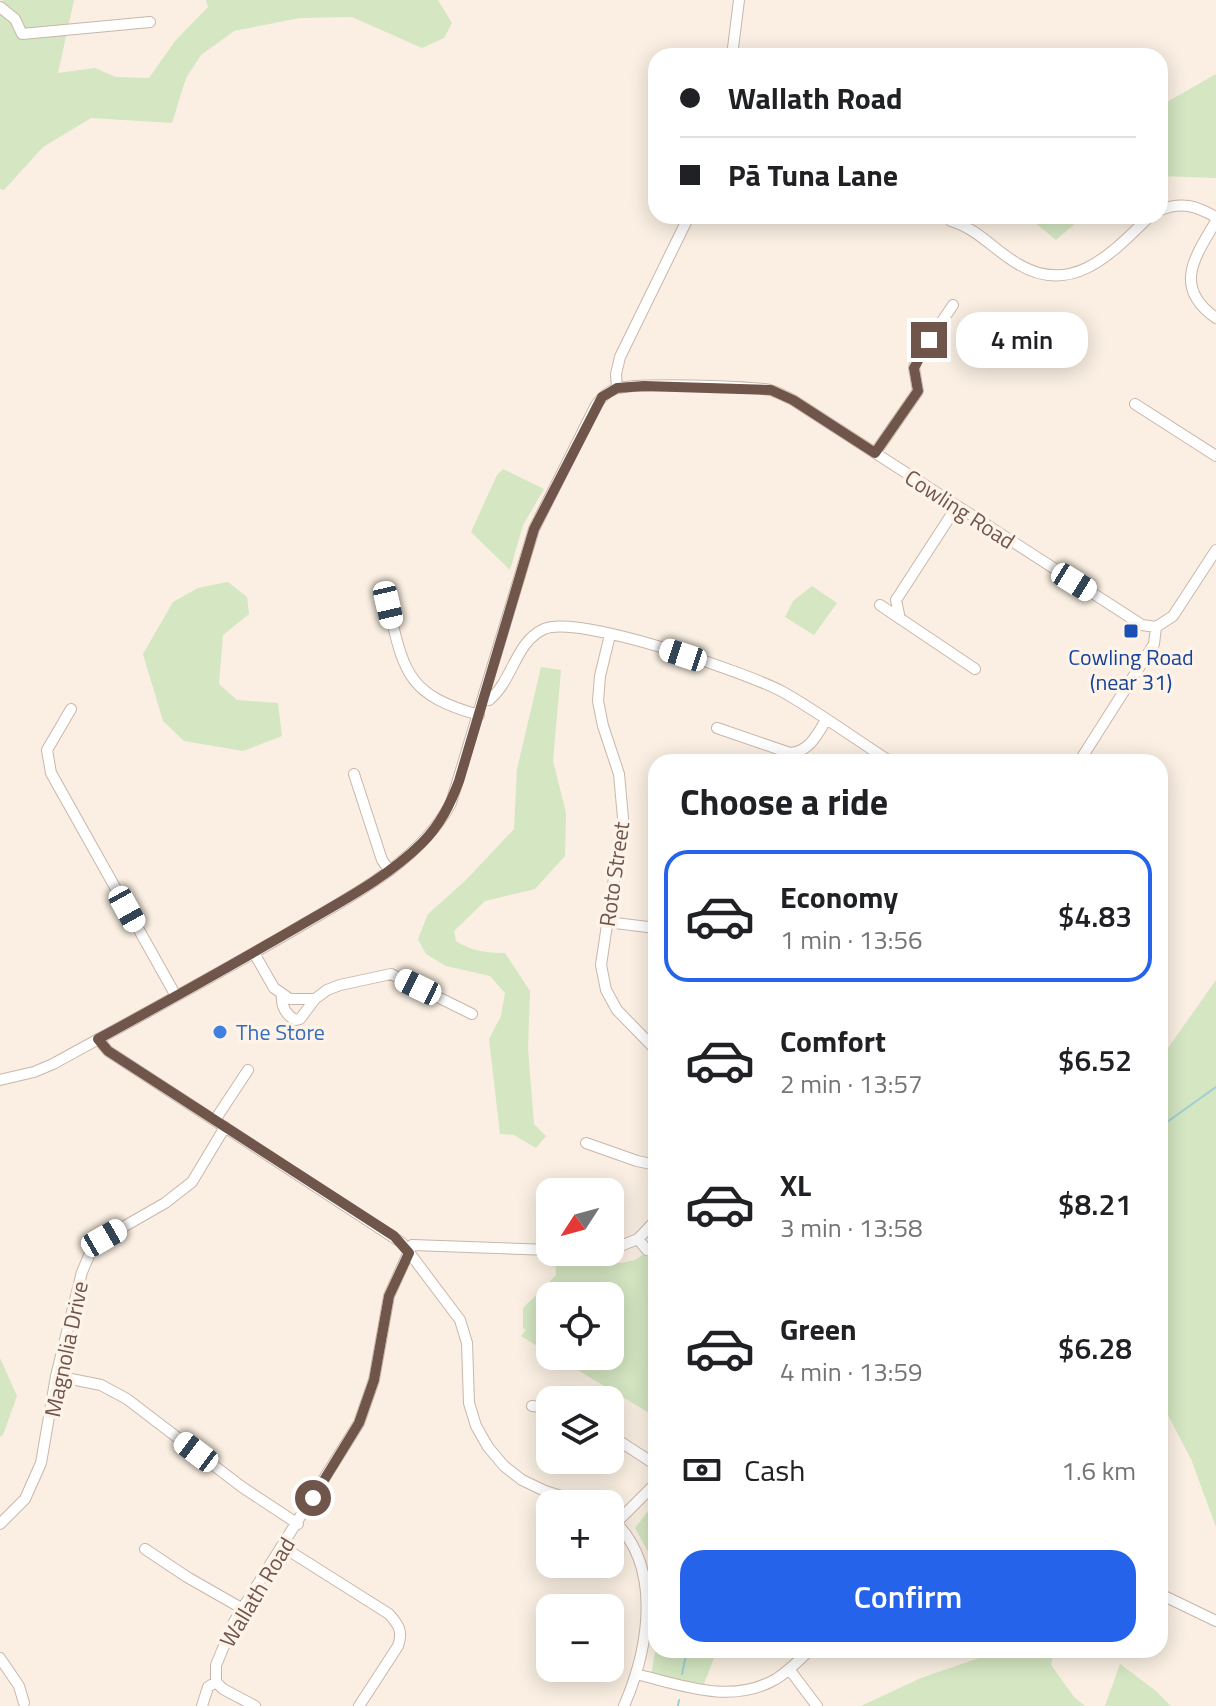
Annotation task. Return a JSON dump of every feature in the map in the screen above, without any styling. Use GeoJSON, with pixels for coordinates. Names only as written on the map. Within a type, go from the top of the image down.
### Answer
{"type":"FeatureCollection","features":[{"type":"Feature","properties":{"kind":"street"},"geometry":{"type":"LineString","coordinates":[[733,48],[739,0]]}},
{"type":"Feature","properties":{"kind":"street"},"geometry":{"type":"LineString","coordinates":[[0,7],[15,19],[22,34],[150,22]]}},
{"type":"Feature","properties":{"kind":"street"},"geometry":{"type":"LineString","coordinates":[[1168,206],[1191,205],[1216,219],[1193,261],[1190,278],[1195,297],[1216,318]]}},
{"type":"Feature","properties":{"kind":"street"},"geometry":{"type":"LineString","coordinates":[[0,1080],[34,1072],[254,953],[389,870],[421,844],[445,814],[459,781],[534,529],[596,405],[602,397],[617,388],[620,357],[685,224]]}},
{"type":"Feature","properties":{"kind":"street"},"geometry":{"type":"LineString","coordinates":[[961,224],[1018,264],[1045,274],[1060,275],[1099,264],[1142,224]]}},
{"type":"Feature","properties":{"kind":"street"},"geometry":{"type":"LineString","coordinates":[[875,453],[918,391],[914,368],[917,358],[953,305]]}},
{"type":"Feature","properties":{"kind":"street","name":"Cowling Road"},"geometry":{"type":"LineString","coordinates":[[617,388],[771,390],[793,400],[1134,621],[1156,627]]}},
{"type":"Feature","properties":{"kind":"street"},"geometry":{"type":"LineString","coordinates":[[1135,404],[1216,456]]}},
{"type":"Feature","properties":{"kind":"street"},"geometry":{"type":"LineString","coordinates":[[900,619],[896,600],[957,506]]}},
{"type":"Feature","properties":{"kind":"street"},"geometry":{"type":"LineString","coordinates":[[1084,754],[1154,644],[1156,627],[1173,616],[1216,550]]}},
{"type":"Feature","properties":{"kind":"street"},"geometry":{"type":"LineString","coordinates":[[388,605],[401,657],[410,676],[422,689],[479,715]]}},
{"type":"Feature","properties":{"kind":"street"},"geometry":{"type":"LineString","coordinates":[[880,605],[975,669]]}},
{"type":"Feature","properties":{"kind":"street"},"geometry":{"type":"LineString","coordinates":[[484,698],[489,700],[499,691],[523,647],[538,632],[556,625],[567,625],[654,646],[764,683],[879,754]]}},
{"type":"Feature","properties":{"kind":"street","name":"Roto Street"},"geometry":{"type":"LineString","coordinates":[[610,635],[600,676],[598,701],[619,774],[623,818],[601,965],[606,990],[626,1022],[648,1043]]}},
{"type":"Feature","properties":{"kind":"street"},"geometry":{"type":"LineString","coordinates":[[71,709],[47,750],[51,773],[176,996]]}},
{"type":"Feature","properties":{"kind":"street"},"geometry":{"type":"LineString","coordinates":[[717,728],[790,753],[800,752],[815,738],[826,720]]}},
{"type":"Feature","properties":{"kind":"street"},"geometry":{"type":"LineString","coordinates":[[354,774],[382,860],[389,870]]}},
{"type":"Feature","properties":{"kind":"street"},"geometry":{"type":"LineString","coordinates":[[607,922],[648,927]]}},
{"type":"Feature","properties":{"kind":"street"},"geometry":{"type":"LineString","coordinates":[[254,953],[274,988],[282,995],[298,1000],[315,999]]}},
{"type":"Feature","properties":{"kind":"street"},"geometry":{"type":"LineString","coordinates":[[282,995],[285,1012],[295,1020],[300,1019],[315,999],[327,990],[391,974],[472,1014]]}},
{"type":"Feature","properties":{"kind":"street"},"geometry":{"type":"LineString","coordinates":[[98,1039],[108,1051],[394,1236],[460,1320],[467,1343],[469,1403],[476,1426],[488,1447],[504,1466],[522,1480],[543,1490]]}},
{"type":"Feature","properties":{"kind":"street","name":"Magnolia Drive"},"geometry":{"type":"LineString","coordinates":[[0,1524],[25,1499],[41,1463],[56,1376],[82,1272],[91,1251],[104,1238],[165,1203],[192,1182],[248,1070]]}},
{"type":"Feature","properties":{"kind":"street"},"geometry":{"type":"LineString","coordinates":[[586,1143],[648,1163]]}},
{"type":"Feature","properties":{"kind":"street"},"geometry":{"type":"LineString","coordinates":[[624,1244],[638,1239],[648,1228]]}},
{"type":"Feature","properties":{"kind":"street"},"geometry":{"type":"LineString","coordinates":[[638,1239],[648,1250]]}},
{"type":"Feature","properties":{"kind":"street"},"geometry":{"type":"LineString","coordinates":[[409,1253],[412,1245],[536,1249]]}},
{"type":"Feature","properties":{"kind":"street","name":"Wallath Road"},"geometry":{"type":"LineString","coordinates":[[202,1706],[208,1687],[216,1682],[214,1675],[220,1654],[243,1609],[359,1423],[374,1380],[389,1296],[409,1253]]}},
{"type":"Feature","properties":{"kind":"street"},"geometry":{"type":"LineString","coordinates":[[56,1376],[101,1385],[127,1399],[242,1487],[298,1524]]}},
{"type":"Feature","properties":{"kind":"street"},"geometry":{"type":"LineString","coordinates":[[532,1406],[536,1406]]}},
{"type":"Feature","properties":{"kind":"street"},"geometry":{"type":"LineString","coordinates":[[624,1444],[648,1460]]}},
{"type":"Feature","properties":{"kind":"street"},"geometry":{"type":"LineString","coordinates":[[624,1511],[648,1490]]}},
{"type":"Feature","properties":{"kind":"street"},"geometry":{"type":"LineString","coordinates":[[624,1533],[634,1545],[644,1578],[644,1636],[636,1674],[624,1706]]}},
{"type":"Feature","properties":{"kind":"street"},"geometry":{"type":"LineString","coordinates":[[283,1547],[389,1614],[398,1623],[402,1637],[398,1646],[359,1706]]}},
{"type":"Feature","properties":{"kind":"street"},"geometry":{"type":"LineString","coordinates":[[145,1549],[243,1609]]}},
{"type":"Feature","properties":{"kind":"street"},"geometry":{"type":"LineString","coordinates":[[1168,1598],[1216,1621]]}},
{"type":"Feature","properties":{"kind":"street"},"geometry":{"type":"LineString","coordinates":[[0,1658],[19,1686],[24,1703]]}},
{"type":"Feature","properties":{"kind":"street"},"geometry":{"type":"LineString","coordinates":[[636,1674],[712,1693],[763,1685],[801,1658]]}},
{"type":"Feature","properties":{"kind":"street"},"geometry":{"type":"LineString","coordinates":[[789,1669],[817,1706]]}},
{"type":"Feature","properties":{"kind":"street"},"geometry":{"type":"LineString","coordinates":[[216,1682],[255,1706]]}},
{"type":"Feature","properties":{"kind":"green space"},"geometry":{"type":"Polygon","coordinates":[[[74,0],[58,73],[95,68],[116,77],[149,78],[175,41],[208,7],[206,0],[438,0],[452,23],[444,38],[422,48],[352,17],[300,18],[234,31],[201,55],[186,78],[172,123],[91,118],[43,147],[4,190],[0,189],[0,2],[74,0]]]}},
{"type":"Feature","properties":{"kind":"green space"},"geometry":{"type":"Polygon","coordinates":[[[1216,74],[1216,178],[1168,176],[1168,101],[1216,74]]]}},
{"type":"Feature","properties":{"kind":"green space"},"geometry":{"type":"Polygon","coordinates":[[[1037,224],[1075,224],[1056,240],[1037,224]]]}},
{"type":"Feature","properties":{"kind":"green space"},"geometry":{"type":"Polygon","coordinates":[[[503,469],[544,489],[523,525],[510,570],[471,532],[497,475],[503,469]]]}},
{"type":"Feature","properties":{"kind":"green space"},"geometry":{"type":"Polygon","coordinates":[[[228,582],[247,597],[249,614],[223,635],[219,684],[237,700],[278,703],[282,736],[243,751],[184,741],[163,721],[143,654],[173,602],[198,588],[228,582]]]}},
{"type":"Feature","properties":{"kind":"green space"},"geometry":{"type":"Polygon","coordinates":[[[812,586],[837,603],[814,635],[785,617],[793,601],[812,586]]]}},
{"type":"Feature","properties":{"kind":"green space"},"geometry":{"type":"Polygon","coordinates":[[[541,667],[561,670],[553,761],[566,813],[565,856],[535,889],[485,901],[454,931],[456,941],[467,947],[505,953],[530,991],[528,1048],[534,1124],[546,1136],[536,1148],[514,1135],[500,1134],[489,1039],[501,1016],[505,993],[490,976],[446,966],[426,954],[418,939],[428,914],[466,880],[514,829],[517,769],[541,667]]]}},
{"type":"Feature","properties":{"kind":"green space"},"geometry":{"type":"Polygon","coordinates":[[[1216,980],[1216,1527],[1191,1459],[1168,1415],[1168,1048],[1216,980]]]}},
{"type":"Feature","properties":{"kind":"green space"},"geometry":{"type":"Polygon","coordinates":[[[648,1251],[648,1412],[624,1398],[624,1386],[604,1386],[577,1370],[624,1370],[624,1282],[549,1282],[556,1275],[555,1266],[624,1266],[624,1262],[635,1260],[648,1251]]]}},
{"type":"Feature","properties":{"kind":"green space"},"geometry":{"type":"Polygon","coordinates":[[[536,1295],[536,1345],[521,1336],[526,1330],[523,1328],[523,1308],[536,1295]]]}},
{"type":"Feature","properties":{"kind":"green space"},"geometry":{"type":"Polygon","coordinates":[[[0,1358],[17,1396],[0,1437],[0,1358]]]}},
{"type":"Feature","properties":{"kind":"green space"},"geometry":{"type":"Polygon","coordinates":[[[648,1511],[648,1552],[635,1528],[648,1511]]]}},
{"type":"Feature","properties":{"kind":"green space"},"geometry":{"type":"Polygon","coordinates":[[[654,1658],[714,1658],[701,1692],[651,1676],[654,1658]]]}},
{"type":"Feature","properties":{"kind":"green space"},"geometry":{"type":"Polygon","coordinates":[[[979,1658],[1052,1658],[1051,1665],[1074,1697],[1085,1706],[861,1706],[921,1678],[979,1658]]]}},
{"type":"Feature","properties":{"kind":"green space"},"geometry":{"type":"Polygon","coordinates":[[[1120,1664],[1156,1691],[1171,1706],[1105,1706],[1120,1664]]]}},
{"type":"Feature","properties":{"kind":"waterway"},"geometry":{"type":"LineString","coordinates":[[1168,1121],[1216,1087]]}},
{"type":"Feature","properties":{"kind":"waterway"},"geometry":{"type":"LineString","coordinates":[[682,1674],[685,1658]]}},
{"type":"Feature","properties":{"kind":"waterway"},"geometry":{"type":"LineString","coordinates":[[678,1706],[679,1700]]}},
{"type":"Feature","properties":{"kind":"place","name":"Cowling Road (near 31)"},"geometry":{"type":"Point","coordinates":[1131,631]}},
{"type":"Feature","properties":{"kind":"place","name":"The Store"},"geometry":{"type":"Point","coordinates":[220,1032]}},
{"type":"Feature","properties":{"kind":"route"},"geometry":{"type":"LineString","coordinates":[[313,1498],[359,1423],[374,1380],[389,1296],[409,1253],[394,1236],[108,1051],[98,1039],[254,953],[368,885],[404,859],[438,825],[459,781],[534,529],[602,397],[617,388],[644,386],[771,390],[793,400],[875,453],[918,391],[914,368],[929,340]]}}]}
